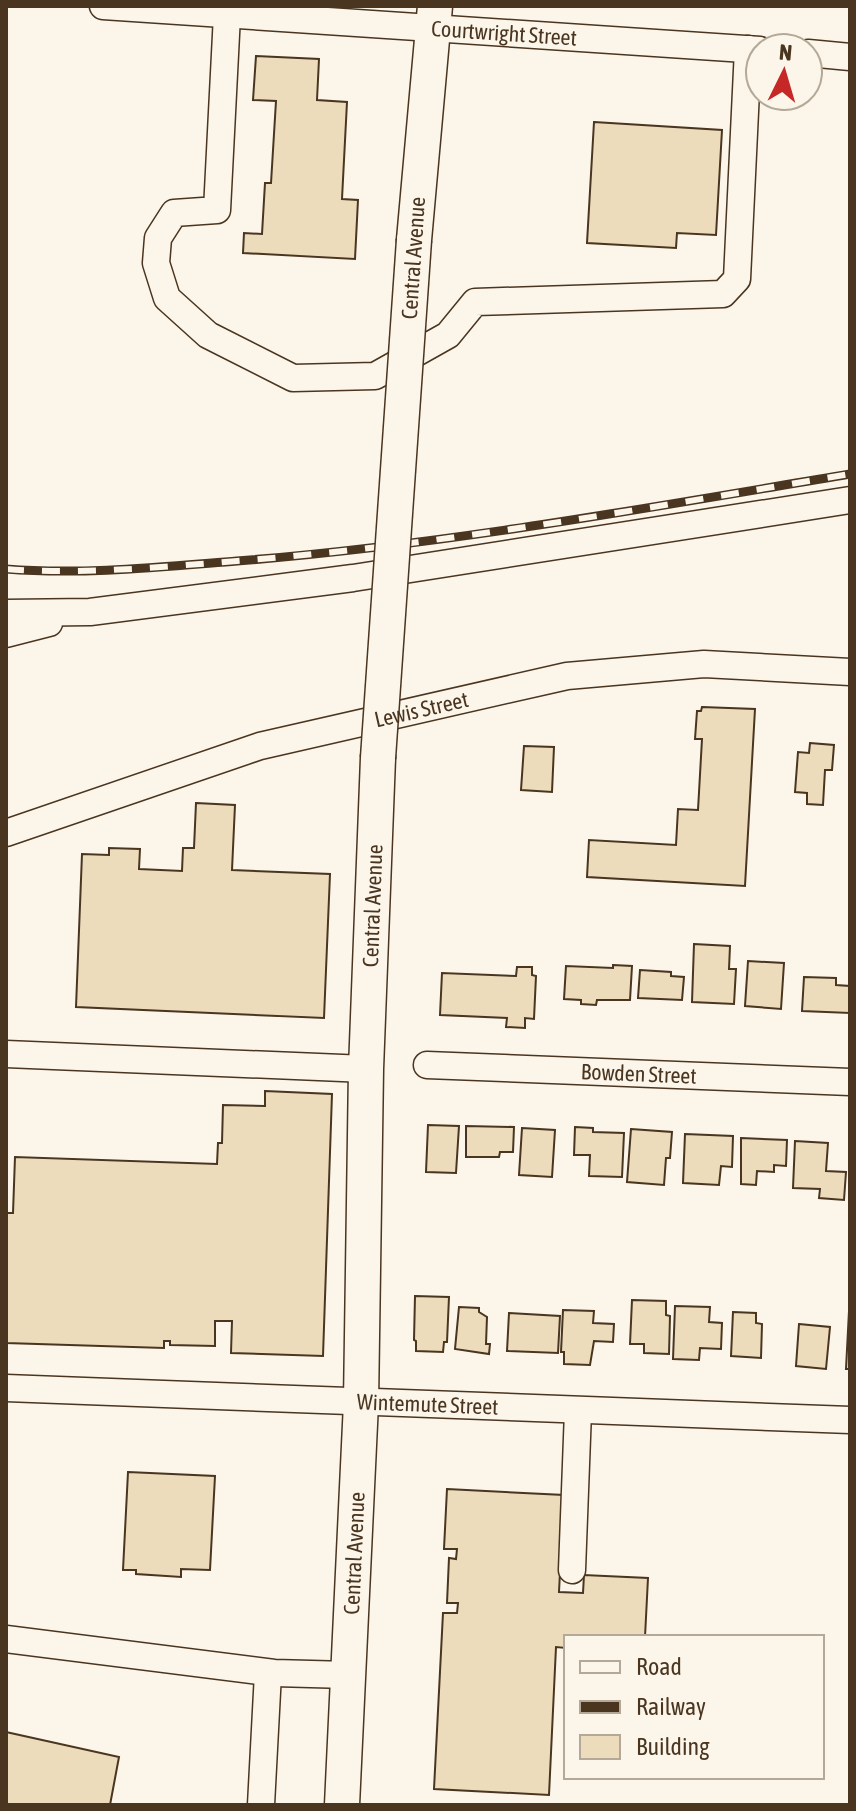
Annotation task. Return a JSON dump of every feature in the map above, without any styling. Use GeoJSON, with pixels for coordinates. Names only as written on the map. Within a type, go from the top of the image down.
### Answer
{"type":"FeatureCollection","features":[{"type":"Feature","properties":{"kind":"main road","name":"Central Avenue"},"geometry":{"type":"LineString","coordinates":[[342,1805],[361,1403],[366,1069],[378,758],[414,240],[434,17]]}},
{"type":"Feature","properties":{"kind":"street","name":"Courtwright Street"},"geometry":{"type":"LineString","coordinates":[[103,6],[227,15],[434,17],[744,49]]}},
{"type":"Feature","properties":{"kind":"street"},"geometry":{"type":"LineString","coordinates":[[227,15],[217,210],[174,213],[158,238],[156,263],[167,298],[208,335],[293,378],[375,376],[448,335],[475,302],[723,294],[737,279],[749,112]]}},
{"type":"Feature","properties":{"kind":"street"},"geometry":{"type":"LineString","coordinates":[[824,55],[850,57]]}},
{"type":"Feature","properties":{"kind":"street"},"geometry":{"type":"LineString","coordinates":[[6,613],[90,612],[353,578],[850,500]]}},
{"type":"Feature","properties":{"kind":"street"},"geometry":{"type":"LineString","coordinates":[[6,634],[90,612]]}},
{"type":"Feature","properties":{"kind":"street","name":"Lewis Street"},"geometry":{"type":"LineString","coordinates":[[6,833],[260,746],[567,676],[704,664],[850,672]]}},
{"type":"Feature","properties":{"kind":"street"},"geometry":{"type":"LineString","coordinates":[[6,1054],[366,1069]]}},
{"type":"Feature","properties":{"kind":"street","name":"Bowden Street"},"geometry":{"type":"LineString","coordinates":[[427,1065],[850,1082]]}},
{"type":"Feature","properties":{"kind":"street","name":"Wintemute Street"},"geometry":{"type":"LineString","coordinates":[[6,1388],[850,1420]]}},
{"type":"Feature","properties":{"kind":"street"},"geometry":{"type":"LineString","coordinates":[[572,1570],[578,1411]]}},
{"type":"Feature","properties":{"kind":"street"},"geometry":{"type":"LineString","coordinates":[[6,1639],[268,1673],[348,1675]]}},
{"type":"Feature","properties":{"kind":"street"},"geometry":{"type":"LineString","coordinates":[[261,1805],[268,1673]]}},
{"type":"Feature","properties":{"kind":"building"},"geometry":{"type":"Polygon","coordinates":[[[256,56],[319,59],[317,100],[347,102],[342,199],[358,200],[355,259],[243,253],[244,233],[262,234],[265,183],[271,183],[276,101],[253,100],[256,56]]]}},
{"type":"Feature","properties":{"kind":"building"},"geometry":{"type":"Polygon","coordinates":[[[594,122],[722,130],[716,235],[677,233],[676,248],[587,243],[594,122]]]}},
{"type":"Feature","properties":{"kind":"building"},"geometry":{"type":"Polygon","coordinates":[[[702,707],[755,709],[745,886],[587,877],[589,840],[676,845],[678,809],[698,810],[702,739],[695,739],[697,711],[701,711],[702,707]]]}},
{"type":"Feature","properties":{"kind":"building"},"geometry":{"type":"Polygon","coordinates":[[[810,743],[834,745],[832,770],[825,770],[823,805],[807,804],[807,793],[795,792],[798,752],[809,753],[810,743]]]}},
{"type":"Feature","properties":{"kind":"building"},"geometry":{"type":"Polygon","coordinates":[[[524,746],[554,747],[552,792],[521,790],[524,746]]]}},
{"type":"Feature","properties":{"kind":"building"},"geometry":{"type":"Polygon","coordinates":[[[196,803],[235,805],[232,870],[330,874],[324,1018],[76,1007],[82,854],[109,855],[109,848],[140,849],[139,869],[182,871],[183,848],[194,848],[196,803]]]}},
{"type":"Feature","properties":{"kind":"building"},"geometry":{"type":"Polygon","coordinates":[[[694,944],[730,946],[729,969],[736,969],[734,1004],[692,1002],[694,944]]]}},
{"type":"Feature","properties":{"kind":"building"},"geometry":{"type":"Polygon","coordinates":[[[748,961],[784,963],[781,1009],[745,1006],[748,961]]]}},
{"type":"Feature","properties":{"kind":"building"},"geometry":{"type":"Polygon","coordinates":[[[613,965],[632,966],[630,1000],[597,1000],[596,1005],[564,999],[566,966],[613,968],[613,965]]]}},
{"type":"Feature","properties":{"kind":"building"},"geometry":{"type":"Polygon","coordinates":[[[517,967],[532,967],[532,975],[536,976],[534,1019],[525,1018],[525,1028],[506,1027],[507,1018],[440,1015],[442,973],[516,976],[517,967]]]}},
{"type":"Feature","properties":{"kind":"building"},"geometry":{"type":"Polygon","coordinates":[[[640,970],[671,972],[671,976],[684,977],[682,1000],[638,998],[640,970]]]}},
{"type":"Feature","properties":{"kind":"building"},"geometry":{"type":"Polygon","coordinates":[[[804,977],[836,978],[836,985],[850,986],[850,1013],[802,1011],[804,977]]]}},
{"type":"Feature","properties":{"kind":"building"},"geometry":{"type":"Polygon","coordinates":[[[265,1091],[332,1094],[323,1356],[231,1353],[232,1321],[215,1321],[215,1346],[170,1345],[170,1341],[164,1341],[164,1348],[6,1343],[6,1213],[13,1213],[15,1157],[217,1164],[218,1143],[222,1143],[223,1105],[265,1106],[265,1091]]]}},
{"type":"Feature","properties":{"kind":"building"},"geometry":{"type":"Polygon","coordinates":[[[428,1125],[459,1126],[456,1173],[426,1172],[428,1125]]]}},
{"type":"Feature","properties":{"kind":"building"},"geometry":{"type":"Polygon","coordinates":[[[466,1126],[514,1127],[513,1152],[500,1152],[499,1157],[466,1157],[466,1126]]]}},
{"type":"Feature","properties":{"kind":"building"},"geometry":{"type":"Polygon","coordinates":[[[575,1127],[593,1128],[593,1132],[624,1133],[622,1177],[589,1176],[590,1155],[574,1155],[575,1127]]]}},
{"type":"Feature","properties":{"kind":"building"},"geometry":{"type":"Polygon","coordinates":[[[522,1128],[555,1130],[552,1177],[519,1175],[522,1128]]]}},
{"type":"Feature","properties":{"kind":"building"},"geometry":{"type":"Polygon","coordinates":[[[631,1129],[672,1132],[664,1185],[627,1182],[631,1129]]]}},
{"type":"Feature","properties":{"kind":"building"},"geometry":{"type":"Polygon","coordinates":[[[685,1134],[733,1136],[732,1167],[721,1166],[719,1185],[683,1183],[685,1134]]]}},
{"type":"Feature","properties":{"kind":"building"},"geometry":{"type":"Polygon","coordinates":[[[741,1138],[787,1140],[786,1166],[774,1165],[774,1172],[757,1171],[756,1185],[741,1184],[741,1138]]]}},
{"type":"Feature","properties":{"kind":"building"},"geometry":{"type":"Polygon","coordinates":[[[795,1141],[828,1143],[826,1171],[846,1172],[844,1200],[819,1198],[820,1189],[793,1188],[795,1141]]]}},
{"type":"Feature","properties":{"kind":"building"},"geometry":{"type":"Polygon","coordinates":[[[415,1296],[449,1297],[447,1342],[444,1342],[443,1352],[416,1351],[415,1296]]]}},
{"type":"Feature","properties":{"kind":"building"},"geometry":{"type":"Polygon","coordinates":[[[632,1300],[666,1301],[666,1315],[670,1316],[669,1354],[644,1353],[644,1344],[630,1344],[632,1300]]]}},
{"type":"Feature","properties":{"kind":"building"},"geometry":{"type":"Polygon","coordinates":[[[675,1306],[710,1307],[709,1322],[722,1323],[721,1349],[700,1348],[699,1360],[673,1359],[675,1306]]]}},
{"type":"Feature","properties":{"kind":"building"},"geometry":{"type":"Polygon","coordinates":[[[459,1307],[479,1308],[479,1312],[487,1317],[486,1344],[490,1344],[489,1354],[455,1349],[459,1307]]]}},
{"type":"Feature","properties":{"kind":"building"},"geometry":{"type":"Polygon","coordinates":[[[563,1310],[594,1311],[593,1323],[614,1324],[613,1342],[594,1341],[590,1365],[564,1364],[564,1352],[561,1352],[563,1310]]]}},
{"type":"Feature","properties":{"kind":"building"},"geometry":{"type":"Polygon","coordinates":[[[849,1311],[850,1369],[846,1369],[849,1311]]]}},
{"type":"Feature","properties":{"kind":"building"},"geometry":{"type":"Polygon","coordinates":[[[733,1312],[756,1313],[756,1323],[762,1324],[761,1358],[731,1356],[733,1312]]]}},
{"type":"Feature","properties":{"kind":"building"},"geometry":{"type":"Polygon","coordinates":[[[509,1313],[560,1316],[558,1353],[507,1351],[509,1313]]]}},
{"type":"Feature","properties":{"kind":"building"},"geometry":{"type":"Polygon","coordinates":[[[799,1324],[830,1327],[826,1369],[796,1366],[799,1324]]]}},
{"type":"Feature","properties":{"kind":"building"},"geometry":{"type":"Polygon","coordinates":[[[128,1472],[215,1476],[210,1570],[181,1569],[181,1577],[136,1574],[136,1570],[123,1570],[128,1472]]]}},
{"type":"Feature","properties":{"kind":"building"},"geometry":{"type":"Polygon","coordinates":[[[447,1489],[564,1495],[559,1592],[583,1593],[584,1575],[648,1578],[645,1635],[564,1635],[564,1648],[556,1647],[549,1795],[434,1789],[443,1613],[457,1613],[458,1603],[447,1603],[449,1558],[456,1559],[457,1549],[444,1549],[447,1489]]]}},
{"type":"Feature","properties":{"kind":"building"},"geometry":{"type":"Polygon","coordinates":[[[6,1732],[119,1757],[110,1805],[6,1805],[6,1732]]]}},
{"type":"Feature","properties":{"kind":"railway"},"geometry":{"type":"LineString","coordinates":[[6,569],[92,571],[314,554],[544,524],[850,474]]}}]}
